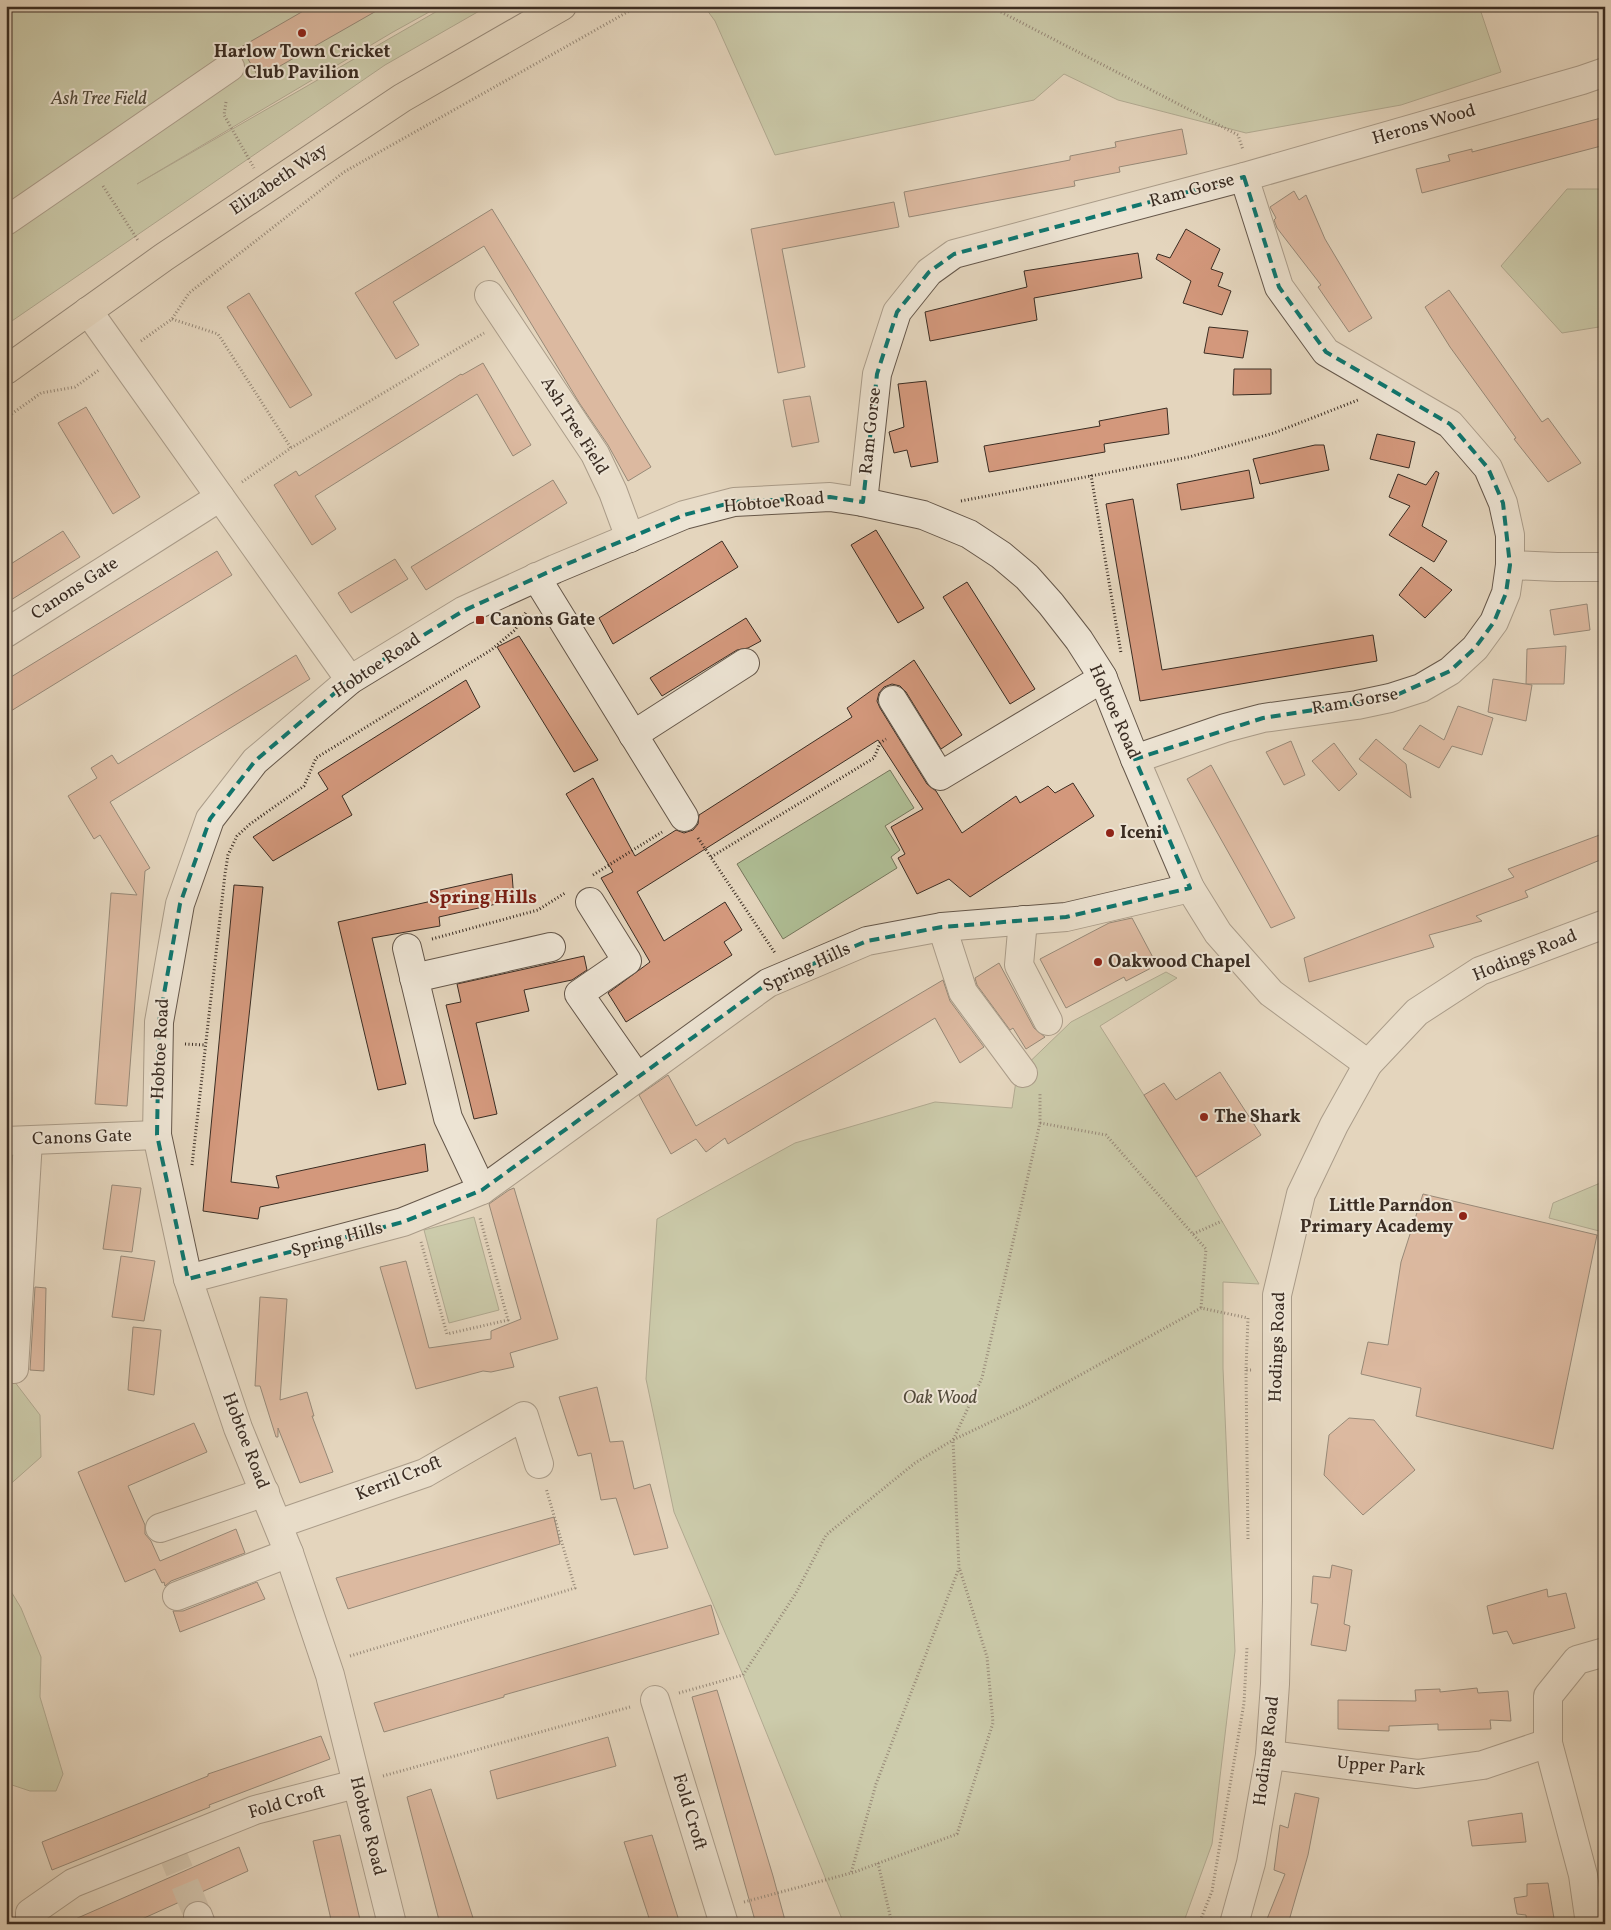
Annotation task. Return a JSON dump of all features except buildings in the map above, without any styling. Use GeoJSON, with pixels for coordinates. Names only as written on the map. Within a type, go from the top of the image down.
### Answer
{"type":"FeatureCollection","features":[{"type":"Feature","properties":{"kind":"main road","name":"Elizabeth Way"},"geometry":{"type":"LineString","coordinates":[[6,370],[164,257],[402,98],[562,6]]}},
{"type":"Feature","properties":{"kind":"street"},"geometry":{"type":"LineString","coordinates":[[6,221],[230,67]]}},
{"type":"Feature","properties":{"kind":"street","name":"Herons Wood"},"geometry":{"type":"LineString","coordinates":[[1247,176],[1605,72]]}},
{"type":"Feature","properties":{"kind":"street","name":"Ram Gorse"},"geometry":{"type":"LineString","coordinates":[[863,502],[878,374],[897,312],[929,272],[954,254],[1247,176],[1279,287],[1326,352],[1450,424],[1488,468],[1503,503],[1510,534],[1510,564],[1506,593],[1494,622],[1475,648],[1450,671],[1421,688],[1390,698],[1357,705],[1263,718],[1225,728],[1135,759]]}},
{"type":"Feature","properties":{"kind":"street","name":"Ash Tree Field"},"geometry":{"type":"LineString","coordinates":[[489,295],[595,454],[613,492],[630,538]]}},
{"type":"Feature","properties":{"kind":"street"},"geometry":{"type":"LineString","coordinates":[[88,310],[350,680]]}},
{"type":"Feature","properties":{"kind":"street","name":"Canons Gate"},"geometry":{"type":"LineString","coordinates":[[6,633],[220,497]]}},
{"type":"Feature","properties":{"kind":"street","name":"Hobtoe Road"},"geometry":{"type":"LineString","coordinates":[[392,1924],[326,1664],[289,1553],[238,1428],[188,1279],[157,1135],[159,1022],[180,904],[210,819],[255,761],[350,680],[464,611],[539,581],[684,515],[734,502],[830,497],[923,515],[969,534],[1001,555],[1027,578],[1050,604],[1079,640],[1101,674],[1190,888],[1218,933],[1271,993],[1368,1064]]}},
{"type":"Feature","properties":{"kind":"street"},"geometry":{"type":"LineString","coordinates":[[1510,564],[1557,568],[1605,567]]}},
{"type":"Feature","properties":{"kind":"street"},"geometry":{"type":"LineString","coordinates":[[539,581],[684,817]]}},
{"type":"Feature","properties":{"kind":"street"},"geometry":{"type":"LineString","coordinates":[[634,735],[746,662]]}},
{"type":"Feature","properties":{"kind":"street"},"geometry":{"type":"LineString","coordinates":[[894,700],[940,776],[1101,674]]}},
{"type":"Feature","properties":{"kind":"street","name":"Spring Hills"},"geometry":{"type":"LineString","coordinates":[[188,1279],[403,1222],[477,1192],[768,983],[867,941],[942,926],[1066,916],[1190,888]]}},
{"type":"Feature","properties":{"kind":"street"},"geometry":{"type":"LineString","coordinates":[[582,890],[627,961],[579,994],[637,1077]]}},
{"type":"Feature","properties":{"kind":"street"},"geometry":{"type":"LineString","coordinates":[[1023,920],[1019,964],[1048,1021]]}},
{"type":"Feature","properties":{"kind":"street","name":"Hodings Road"},"geometry":{"type":"LineString","coordinates":[[1234,1924],[1250,1863],[1270,1755],[1275,1684],[1277,1610],[1277,1295],[1301,1194],[1334,1125],[1368,1064],[1417,1012],[1480,971],[1605,924]]}},
{"type":"Feature","properties":{"kind":"street"},"geometry":{"type":"LineString","coordinates":[[942,926],[963,992],[1023,1073]]}},
{"type":"Feature","properties":{"kind":"street"},"geometry":{"type":"LineString","coordinates":[[414,978],[551,947]]}},
{"type":"Feature","properties":{"kind":"street"},"geometry":{"type":"LineString","coordinates":[[407,948],[448,1118],[477,1192]]}},
{"type":"Feature","properties":{"kind":"street","name":"Canons Gate"},"geometry":{"type":"LineString","coordinates":[[17,1141],[157,1135]]}},
{"type":"Feature","properties":{"kind":"street"},"geometry":{"type":"LineString","coordinates":[[14,1369],[17,1141]]}},
{"type":"Feature","properties":{"kind":"street","name":"Kerril Croft"},"geometry":{"type":"LineString","coordinates":[[278,1524],[426,1472],[524,1416],[538,1464]]}},
{"type":"Feature","properties":{"kind":"street"},"geometry":{"type":"LineString","coordinates":[[160,1528],[265,1492]]}},
{"type":"Feature","properties":{"kind":"street"},"geometry":{"type":"LineString","coordinates":[[177,1596],[289,1553]]}},
{"type":"Feature","properties":{"kind":"street"},"geometry":{"type":"LineString","coordinates":[[1590,1924],[1583,1874],[1548,1743],[1548,1696],[1577,1660],[1605,1652]]}},
{"type":"Feature","properties":{"kind":"street","name":"Fold Croft"},"geometry":{"type":"LineString","coordinates":[[655,1700],[722,1916]]}},
{"type":"Feature","properties":{"kind":"street","name":"Upper Park"},"geometry":{"type":"LineString","coordinates":[[1270,1755],[1417,1774],[1483,1765],[1548,1743]]}},
{"type":"Feature","properties":{"kind":"street","name":"Fold Croft"},"geometry":{"type":"LineString","coordinates":[[30,1924],[30,1913],[72,1883],[255,1810],[356,1784]]}},
{"type":"Feature","properties":{"kind":"path"},"geometry":{"type":"LineString","coordinates":[[6,418],[41,393],[75,387],[172,319],[189,293],[344,172],[638,6]]}},
{"type":"Feature","properties":{"kind":"path"},"geometry":{"type":"LineString","coordinates":[[1001,12],[1238,135],[1247,176]]}},
{"type":"Feature","properties":{"kind":"path"},"geometry":{"type":"LineString","coordinates":[[228,122],[258,175]]}},
{"type":"Feature","properties":{"kind":"path"},"geometry":{"type":"LineString","coordinates":[[89,165],[144,248]]}},
{"type":"Feature","properties":{"kind":"path"},"geometry":{"type":"LineString","coordinates":[[172,319],[218,334],[291,448]]}},
{"type":"Feature","properties":{"kind":"path"},"geometry":{"type":"LineString","coordinates":[[220,497],[291,448],[506,320]]}},
{"type":"Feature","properties":{"kind":"path"},"geometry":{"type":"LineString","coordinates":[[957,502],[1189,457],[1274,433],[1389,388]]}},
{"type":"Feature","properties":{"kind":"path"},"geometry":{"type":"LineString","coordinates":[[1091,475],[1122,662],[1101,674]]}},
{"type":"Feature","properties":{"kind":"path"},"geometry":{"type":"LineString","coordinates":[[192,1169],[225,874],[228,855],[237,836],[250,824],[304,786],[316,758],[491,650],[516,630],[539,581]]}},
{"type":"Feature","properties":{"kind":"path"},"geometry":{"type":"LineString","coordinates":[[711,857],[874,758],[880,743],[908,724]]}},
{"type":"Feature","properties":{"kind":"path"},"geometry":{"type":"LineString","coordinates":[[407,948],[438,937],[538,910],[582,890],[684,817],[790,974]]}},
{"type":"Feature","properties":{"kind":"path"},"geometry":{"type":"LineString","coordinates":[[722,1916],[851,1873],[957,1834],[993,1723],[987,1657],[960,1568],[953,1440],[982,1378],[1040,1123],[1040,1084],[1023,1073]]}},
{"type":"Feature","properties":{"kind":"path"},"geometry":{"type":"LineString","coordinates":[[1040,1123],[1106,1135],[1193,1234],[1206,1249],[1201,1308]]}},
{"type":"Feature","properties":{"kind":"path"},"geometry":{"type":"LineString","coordinates":[[415,1217],[447,1334],[508,1320],[477,1192]]}},
{"type":"Feature","properties":{"kind":"path"},"geometry":{"type":"LineString","coordinates":[[1193,1234],[1222,1221]]}},
{"type":"Feature","properties":{"kind":"path"},"geometry":{"type":"LineString","coordinates":[[356,1784],[743,1675],[796,1593],[826,1535],[915,1463],[953,1440],[1026,1405],[1201,1308],[1248,1318],[1246,1370],[1248,1549]]}},
{"type":"Feature","properties":{"kind":"path"},"geometry":{"type":"LineString","coordinates":[[1246,1370],[1276,1371]]}},
{"type":"Feature","properties":{"kind":"path"},"geometry":{"type":"LineString","coordinates":[[326,1664],[575,1588],[538,1464]]}},
{"type":"Feature","properties":{"kind":"path"},"geometry":{"type":"LineString","coordinates":[[851,1873],[876,1784],[960,1568]]}},
{"type":"Feature","properties":{"kind":"path"},"geometry":{"type":"LineString","coordinates":[[1199,1924],[1212,1891],[1244,1703],[1247,1646]]}},
{"type":"Feature","properties":{"kind":"path"},"geometry":{"type":"LineString","coordinates":[[878,1863],[892,1924]]}},
{"type":"Feature","properties":{"kind":"highlighted area"},"geometry":{"type":"Polygon","coordinates":[[[1244,177],[1279,287],[1326,352],[1450,424],[1488,468],[1503,503],[1510,565],[1506,593],[1494,622],[1475,648],[1450,671],[1390,698],[1263,718],[1135,759],[1190,888],[1066,917],[942,927],[867,941],[768,983],[482,1190],[403,1222],[188,1279],[157,1135],[159,1022],[180,904],[210,819],[255,761],[350,680],[463,611],[555,569],[684,515],[734,502],[830,497],[863,502],[877,374],[897,312],[929,272],[954,254],[1244,177]]]}},
{"type":"Feature","properties":{"kind":"green space","name":"Ash Tree Field"},"geometry":{"type":"Polygon","coordinates":[[[6,6],[440,6],[137,184],[446,6],[488,6],[385,65],[6,325],[6,6]]]}},
{"type":"Feature","properties":{"kind":"green space"},"geometry":{"type":"Polygon","coordinates":[[[704,6],[1479,6],[1501,72],[1401,105],[1246,133],[1118,100],[1064,74],[1034,100],[775,155],[715,21],[704,6]]]}},
{"type":"Feature","properties":{"kind":"green space"},"geometry":{"type":"Polygon","coordinates":[[[1567,189],[1605,189],[1605,326],[1562,333],[1501,266],[1567,189]]]}},
{"type":"Feature","properties":{"kind":"green space"},"geometry":{"type":"Polygon","coordinates":[[[890,770],[914,808],[885,826],[900,850],[891,857],[897,868],[783,939],[737,864],[890,770]]]}},
{"type":"Feature","properties":{"kind":"green space","name":"Oak Wood"},"geometry":{"type":"Polygon","coordinates":[[[1166,972],[1177,978],[1100,1026],[1196,1177],[1259,1284],[1223,1282],[1223,1368],[1235,1651],[1212,1844],[1183,1924],[844,1924],[743,1675],[674,1512],[646,1379],[657,1219],[795,1143],[935,1102],[1012,1108],[1017,1074],[1071,1022],[1166,972]]]}},
{"type":"Feature","properties":{"kind":"green space"},"geometry":{"type":"Polygon","coordinates":[[[1605,1181],[1605,1264],[1603,1232],[1549,1218],[1553,1203],[1605,1181]]]}},
{"type":"Feature","properties":{"kind":"green space"},"geometry":{"type":"Polygon","coordinates":[[[474,1217],[499,1310],[449,1323],[424,1230],[474,1217]]]}},
{"type":"Feature","properties":{"kind":"green space"},"geometry":{"type":"Polygon","coordinates":[[[6,1376],[11,1377],[40,1415],[41,1457],[6,1488],[6,1376]]]}},
{"type":"Feature","properties":{"kind":"green space"},"geometry":{"type":"Polygon","coordinates":[[[6,1583],[21,1608],[41,1657],[40,1697],[63,1774],[56,1791],[30,1791],[9,1784],[6,1778],[6,1583]]]}},
{"type":"Feature","properties":{"kind":"tunnel"},"geometry":{"type":"LineString","coordinates":[[169,1845],[198,1916]]}},
{"type":"Feature","properties":{"kind":"place","name":"Harlow Town Cricket Club Pavilion"},"geometry":{"type":"Point","coordinates":[302,33]}},
{"type":"Feature","properties":{"kind":"place","name":"Canons Gate"},"geometry":{"type":"Point","coordinates":[480,620]}},
{"type":"Feature","properties":{"kind":"place","name":"Iceni"},"geometry":{"type":"Point","coordinates":[1110,833]}},
{"type":"Feature","properties":{"kind":"place","name":"Oakwood Chapel"},"geometry":{"type":"Point","coordinates":[1098,962]}},
{"type":"Feature","properties":{"kind":"place","name":"The Shark"},"geometry":{"type":"Point","coordinates":[1204,1117]}},
{"type":"Feature","properties":{"kind":"place","name":"Little Parndon Primary Academy"},"geometry":{"type":"Point","coordinates":[1463,1216]}},
{"type":"Feature","properties":{"kind":"district","name":"Spring Hills"},"geometry":{"type":"Point","coordinates":[483,898]}}]}
